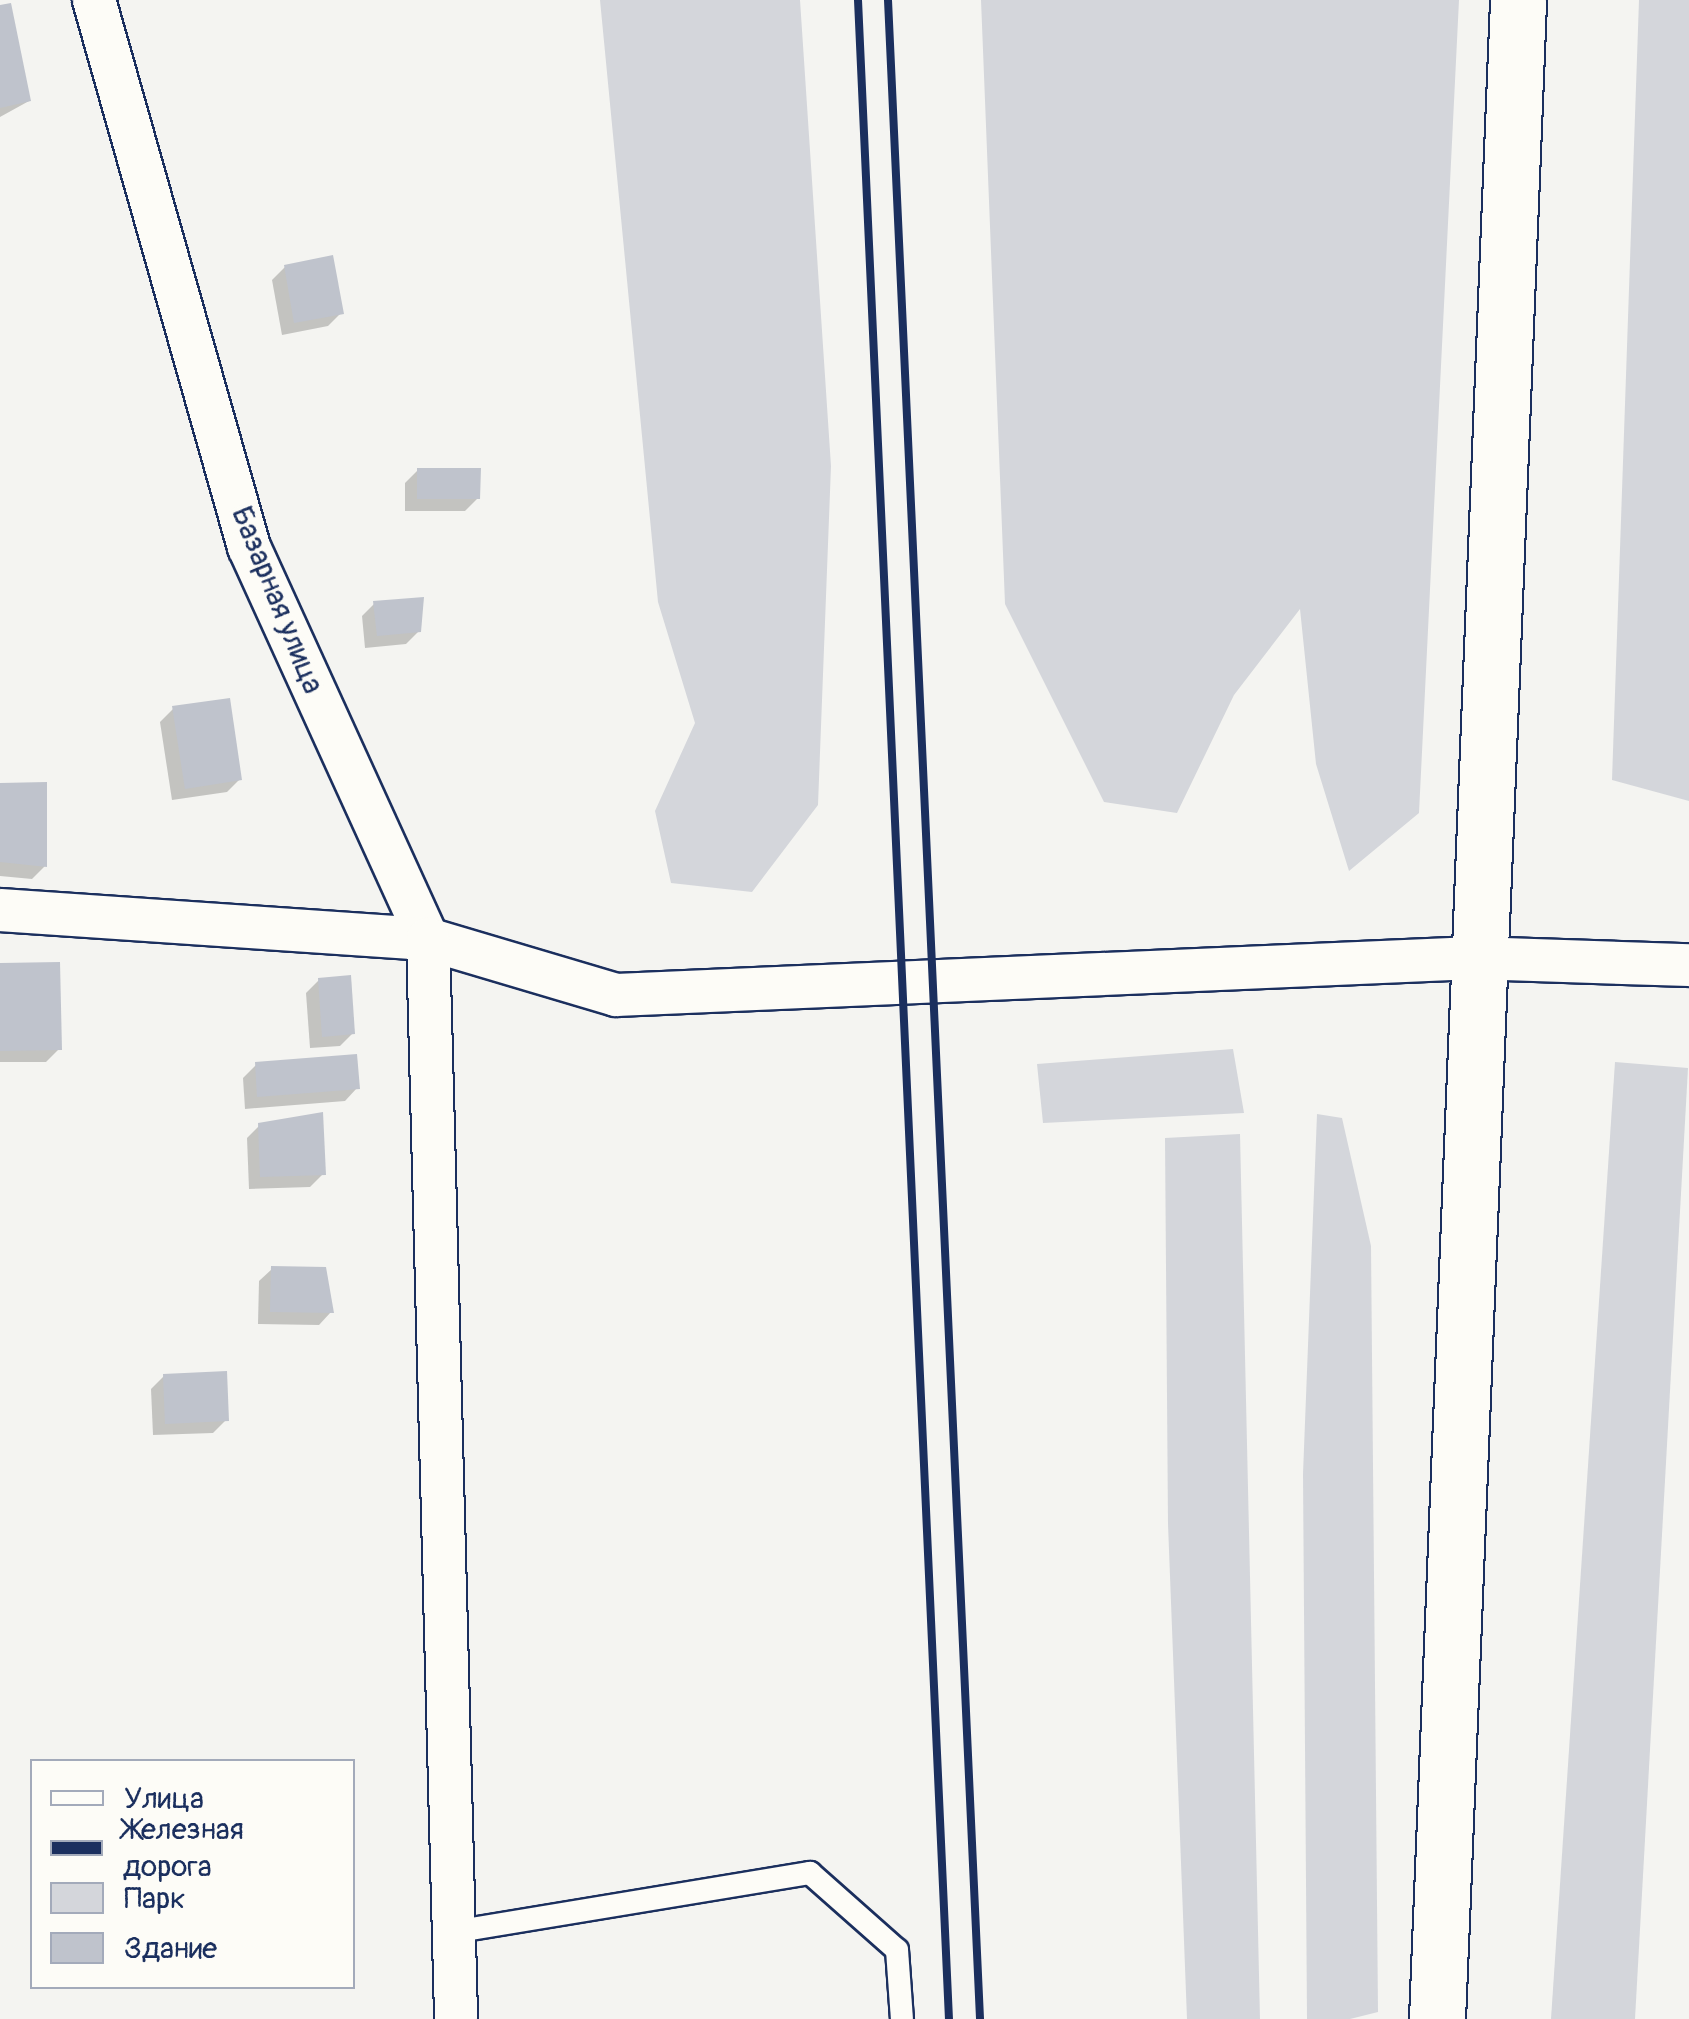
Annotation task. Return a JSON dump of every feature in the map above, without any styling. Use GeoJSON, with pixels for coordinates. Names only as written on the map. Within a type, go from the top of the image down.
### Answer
{"type":"FeatureCollection","features":[{"type":"Feature","properties":{"kind":"main road"},"geometry":{"type":"LineString","coordinates":[[1438,2019],[1474,958],[1518,0]]}},
{"type":"Feature","properties":{"kind":"street","name":"Базарная улица"},"geometry":{"type":"LineString","coordinates":[[94,0],[249,548],[428,939]]}},
{"type":"Feature","properties":{"kind":"street"},"geometry":{"type":"LineString","coordinates":[[0,910],[428,939],[616,995],[1474,958],[1689,966]]}},
{"type":"Feature","properties":{"kind":"street"},"geometry":{"type":"LineString","coordinates":[[428,939],[460,1931],[456,2019]]}},
{"type":"Feature","properties":{"kind":"lane"},"geometry":{"type":"LineString","coordinates":[[460,1931],[810,1873],[897,1950],[902,2019]]}},
{"type":"Feature","properties":{"kind":"green space"},"geometry":{"type":"Polygon","coordinates":[[[600,0],[800,0],[831,466],[818,805],[752,892],[671,883],[655,811],[695,723],[658,602],[600,0]]]}},
{"type":"Feature","properties":{"kind":"green space"},"geometry":{"type":"Polygon","coordinates":[[[981,0],[1459,0],[1419,813],[1349,871],[1316,764],[1300,609],[1234,695],[1177,813],[1104,802],[1005,604],[981,0]]]}},
{"type":"Feature","properties":{"kind":"green space"},"geometry":{"type":"Polygon","coordinates":[[[1639,0],[1689,0],[1689,801],[1612,780],[1639,0]]]}},
{"type":"Feature","properties":{"kind":"green space"},"geometry":{"type":"Polygon","coordinates":[[[1233,1049],[1244,1113],[1043,1123],[1037,1064],[1233,1049]]]}},
{"type":"Feature","properties":{"kind":"green space"},"geometry":{"type":"Polygon","coordinates":[[[1615,1062],[1688,1068],[1635,2019],[1551,2019],[1615,1062]]]}},
{"type":"Feature","properties":{"kind":"green space"},"geometry":{"type":"Polygon","coordinates":[[[1317,1114],[1342,1118],[1371,1246],[1378,2012],[1350,2019],[1307,2019],[1303,1474],[1317,1114]]]}},
{"type":"Feature","properties":{"kind":"green space"},"geometry":{"type":"Polygon","coordinates":[[[1240,1134],[1260,2019],[1187,2019],[1168,1524],[1165,1138],[1240,1134]]]}},
{"type":"Feature","properties":{"kind":"building"},"geometry":{"type":"Polygon","coordinates":[[[11,3],[31,101],[0,108],[0,5],[11,3]]]}},
{"type":"Feature","properties":{"kind":"building"},"geometry":{"type":"Polygon","coordinates":[[[333,255],[344,314],[294,323],[284,265],[333,255]]]}},
{"type":"Feature","properties":{"kind":"building"},"geometry":{"type":"Polygon","coordinates":[[[417,468],[481,468],[480,499],[417,499],[417,468]]]}},
{"type":"Feature","properties":{"kind":"building"},"geometry":{"type":"Polygon","coordinates":[[[424,597],[421,632],[377,636],[373,601],[424,597]]]}},
{"type":"Feature","properties":{"kind":"building"},"geometry":{"type":"Polygon","coordinates":[[[230,698],[242,780],[185,789],[172,706],[230,698]]]}},
{"type":"Feature","properties":{"kind":"building"},"geometry":{"type":"Polygon","coordinates":[[[47,782],[47,867],[0,862],[0,783],[47,782]]]}},
{"type":"Feature","properties":{"kind":"building"},"geometry":{"type":"Polygon","coordinates":[[[60,962],[62,1050],[0,1051],[0,963],[60,962]]]}},
{"type":"Feature","properties":{"kind":"building"},"geometry":{"type":"Polygon","coordinates":[[[351,975],[355,1034],[322,1037],[318,978],[351,975]]]}},
{"type":"Feature","properties":{"kind":"building"},"geometry":{"type":"Polygon","coordinates":[[[357,1054],[360,1089],[257,1097],[255,1062],[357,1054]]]}},
{"type":"Feature","properties":{"kind":"building"},"geometry":{"type":"Polygon","coordinates":[[[323,1112],[326,1175],[260,1177],[258,1123],[323,1112]]]}},
{"type":"Feature","properties":{"kind":"building"},"geometry":{"type":"Polygon","coordinates":[[[271,1266],[326,1267],[334,1313],[270,1312],[271,1266]]]}},
{"type":"Feature","properties":{"kind":"building"},"geometry":{"type":"Polygon","coordinates":[[[227,1371],[229,1421],[165,1424],[163,1374],[227,1371]]]}},
{"type":"Feature","properties":{"kind":"railway"},"geometry":{"type":"LineString","coordinates":[[858,0],[949,2019]]}},
{"type":"Feature","properties":{"kind":"railway"},"geometry":{"type":"LineString","coordinates":[[888,0],[980,2019]]}}]}
